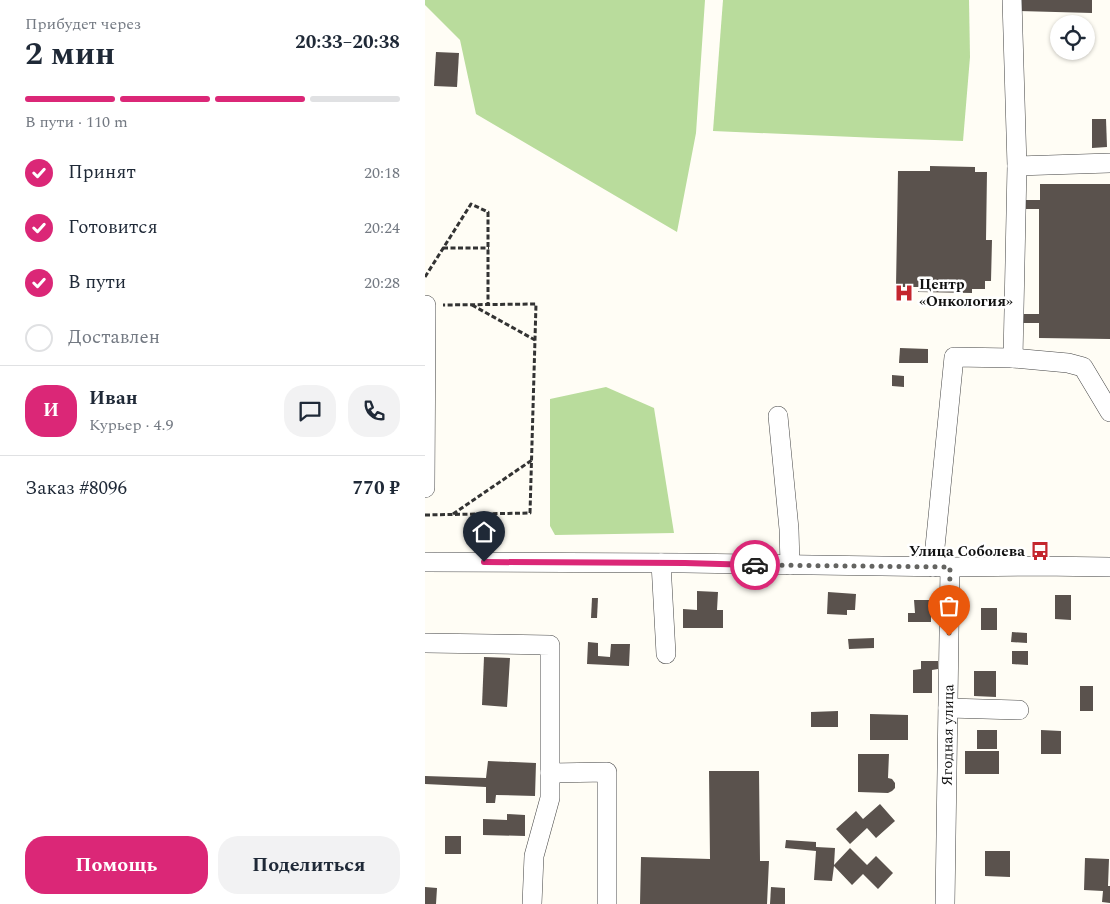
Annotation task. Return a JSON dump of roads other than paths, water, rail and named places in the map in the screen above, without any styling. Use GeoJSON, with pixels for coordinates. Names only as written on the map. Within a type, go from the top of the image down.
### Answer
{"type":"FeatureCollection","features":[{"type":"Feature","properties":{"kind":"street"},"geometry":{"type":"LineString","coordinates":[[1012,0],[1017,166],[1013,358],[1068,363],[1083,367],[1110,412]]}},
{"type":"Feature","properties":{"kind":"street"},"geometry":{"type":"LineString","coordinates":[[1017,166],[1110,163]]}},
{"type":"Feature","properties":{"kind":"street"},"geometry":{"type":"LineString","coordinates":[[425,488],[426,305]]}},
{"type":"Feature","properties":{"kind":"street","name":"Ягодная улица"},"geometry":{"type":"LineString","coordinates":[[945,904],[948,708],[942,567],[954,357],[1013,358]]}},
{"type":"Feature","properties":{"kind":"street"},"geometry":{"type":"LineString","coordinates":[[778,416],[789,529],[790,565]]}},
{"type":"Feature","properties":{"kind":"street"},"geometry":{"type":"LineString","coordinates":[[425,562],[1110,567]]}},
{"type":"Feature","properties":{"kind":"street"},"geometry":{"type":"LineString","coordinates":[[661,563],[666,654]]}},
{"type":"Feature","properties":{"kind":"street"},"geometry":{"type":"LineString","coordinates":[[425,643],[550,645],[549,798],[534,856],[532,904]]}},
{"type":"Feature","properties":{"kind":"street"},"geometry":{"type":"LineString","coordinates":[[948,708],[1019,710]]}},
{"type":"Feature","properties":{"kind":"street"},"geometry":{"type":"LineString","coordinates":[[550,773],[607,772],[607,904]]}},
{"type":"Feature","properties":{"kind":"place","name":"Центр «Онкология»"},"geometry":{"type":"Point","coordinates":[904,293]}},
{"type":"Feature","properties":{"kind":"place","name":"Улица Соболева"},"geometry":{"type":"Point","coordinates":[1040,551]}}]}
